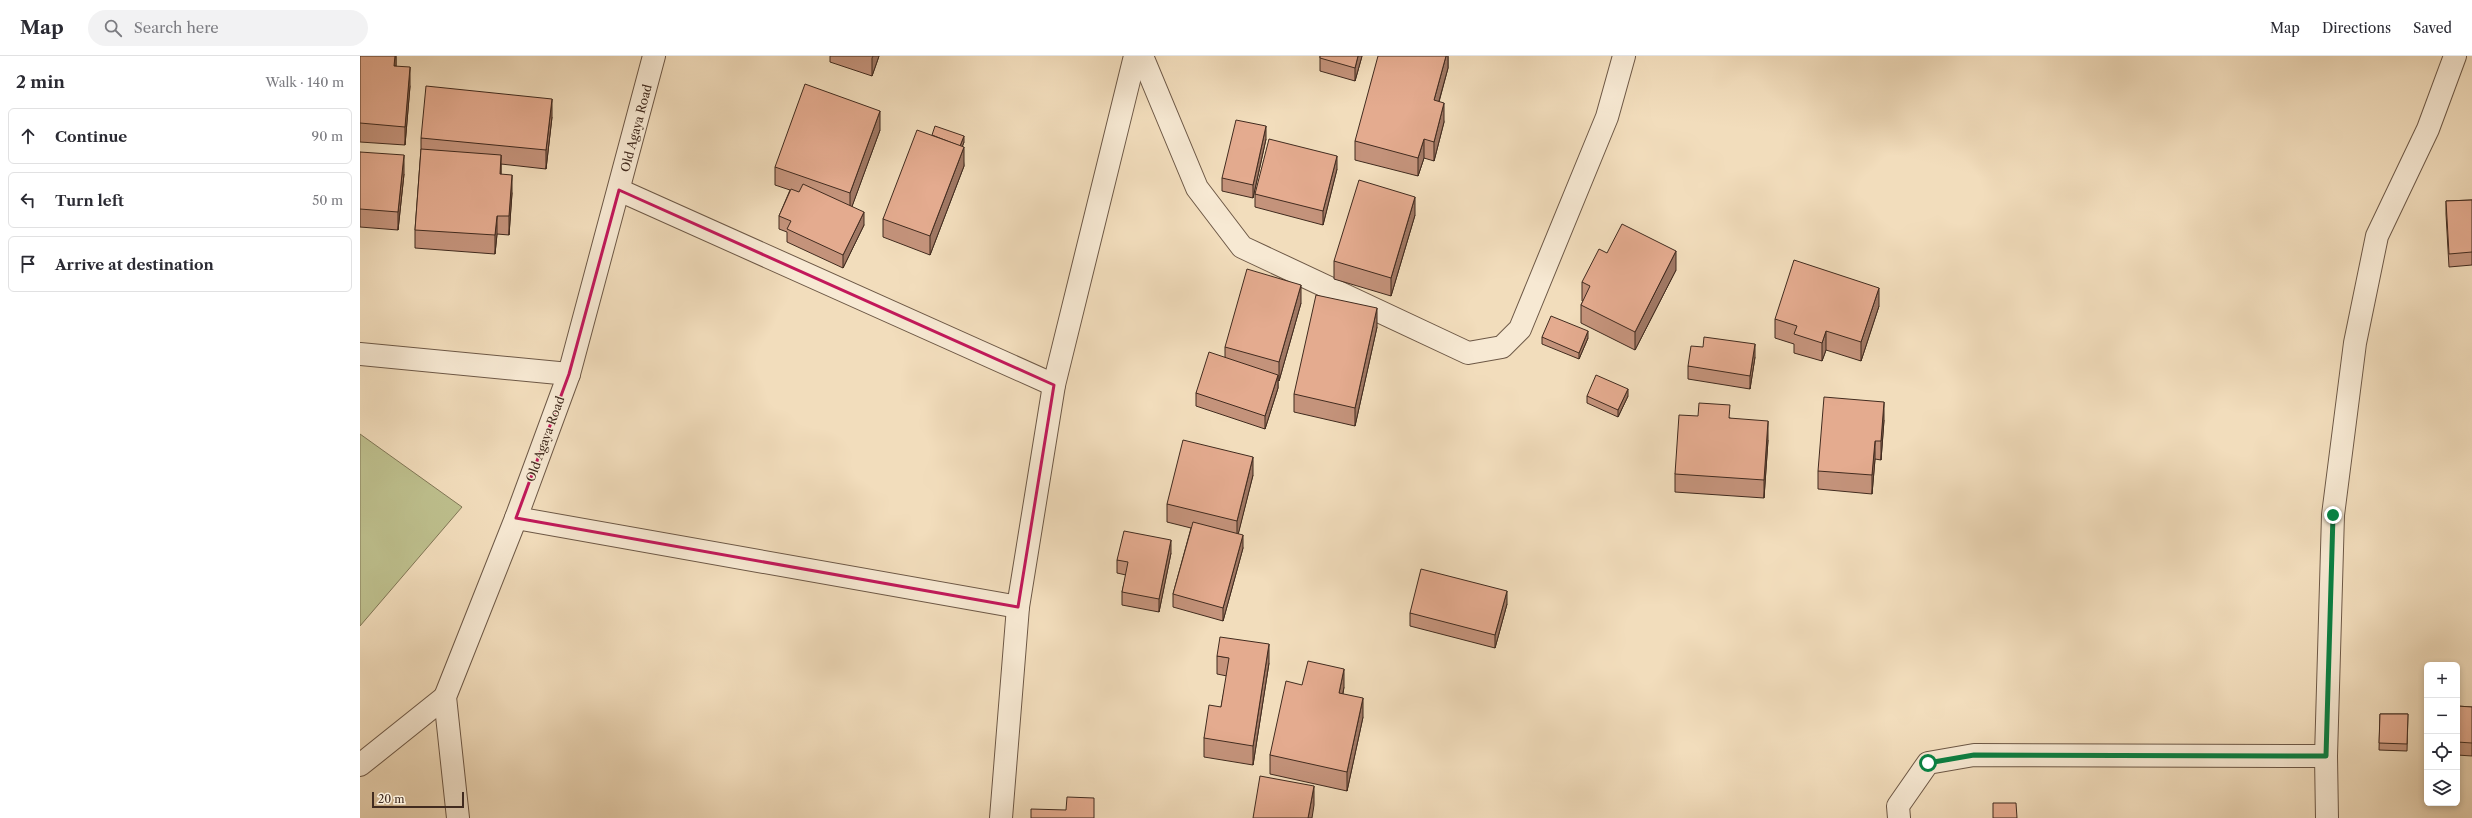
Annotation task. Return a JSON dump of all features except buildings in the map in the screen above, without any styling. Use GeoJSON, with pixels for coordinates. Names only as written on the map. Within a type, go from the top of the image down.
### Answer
{"type":"FeatureCollection","features":[{"type":"Feature","properties":{"kind":"street","name":"Old Agaya Road"},"geometry":{"type":"LineString","coordinates":[[458,818],[445,697],[516,518],[569,374],[654,56]]}},
{"type":"Feature","properties":{"kind":"street"},"geometry":{"type":"LineString","coordinates":[[1001,818],[1018,607],[1054,385],[1135,56]]}},
{"type":"Feature","properties":{"kind":"street"},"geometry":{"type":"LineString","coordinates":[[1142,56],[1197,188],[1242,247],[1468,353],[1502,347],[1520,329],[1608,117],[1624,56]]}},
{"type":"Feature","properties":{"kind":"street"},"geometry":{"type":"LineString","coordinates":[[2327,818],[2326,756],[2333,515],[2355,343],[2377,236],[2428,129],[2455,56]]}},
{"type":"Feature","properties":{"kind":"street"},"geometry":{"type":"LineString","coordinates":[[619,190],[1054,385]]}},
{"type":"Feature","properties":{"kind":"street"},"geometry":{"type":"LineString","coordinates":[[360,354],[569,374]]}},
{"type":"Feature","properties":{"kind":"street"},"geometry":{"type":"LineString","coordinates":[[516,518],[1018,607]]}},
{"type":"Feature","properties":{"kind":"street"},"geometry":{"type":"LineString","coordinates":[[360,765],[445,697]]}},
{"type":"Feature","properties":{"kind":"street"},"geometry":{"type":"LineString","coordinates":[[1899,818],[1898,806],[1928,763],[1974,755],[2326,756]]}},
{"type":"Feature","properties":{"kind":"highlighted area"},"geometry":{"type":"Polygon","coordinates":[[[619,190],[1054,385],[1018,607],[516,518],[569,374],[619,190]]]}},
{"type":"Feature","properties":{"kind":"green space"},"geometry":{"type":"Polygon","coordinates":[[[360,434],[462,507],[360,626],[360,434]]]}},
{"type":"Feature","properties":{"kind":"route"},"geometry":{"type":"LineString","coordinates":[[1928,763],[1974,755],[2326,756],[2333,515]]}}]}
